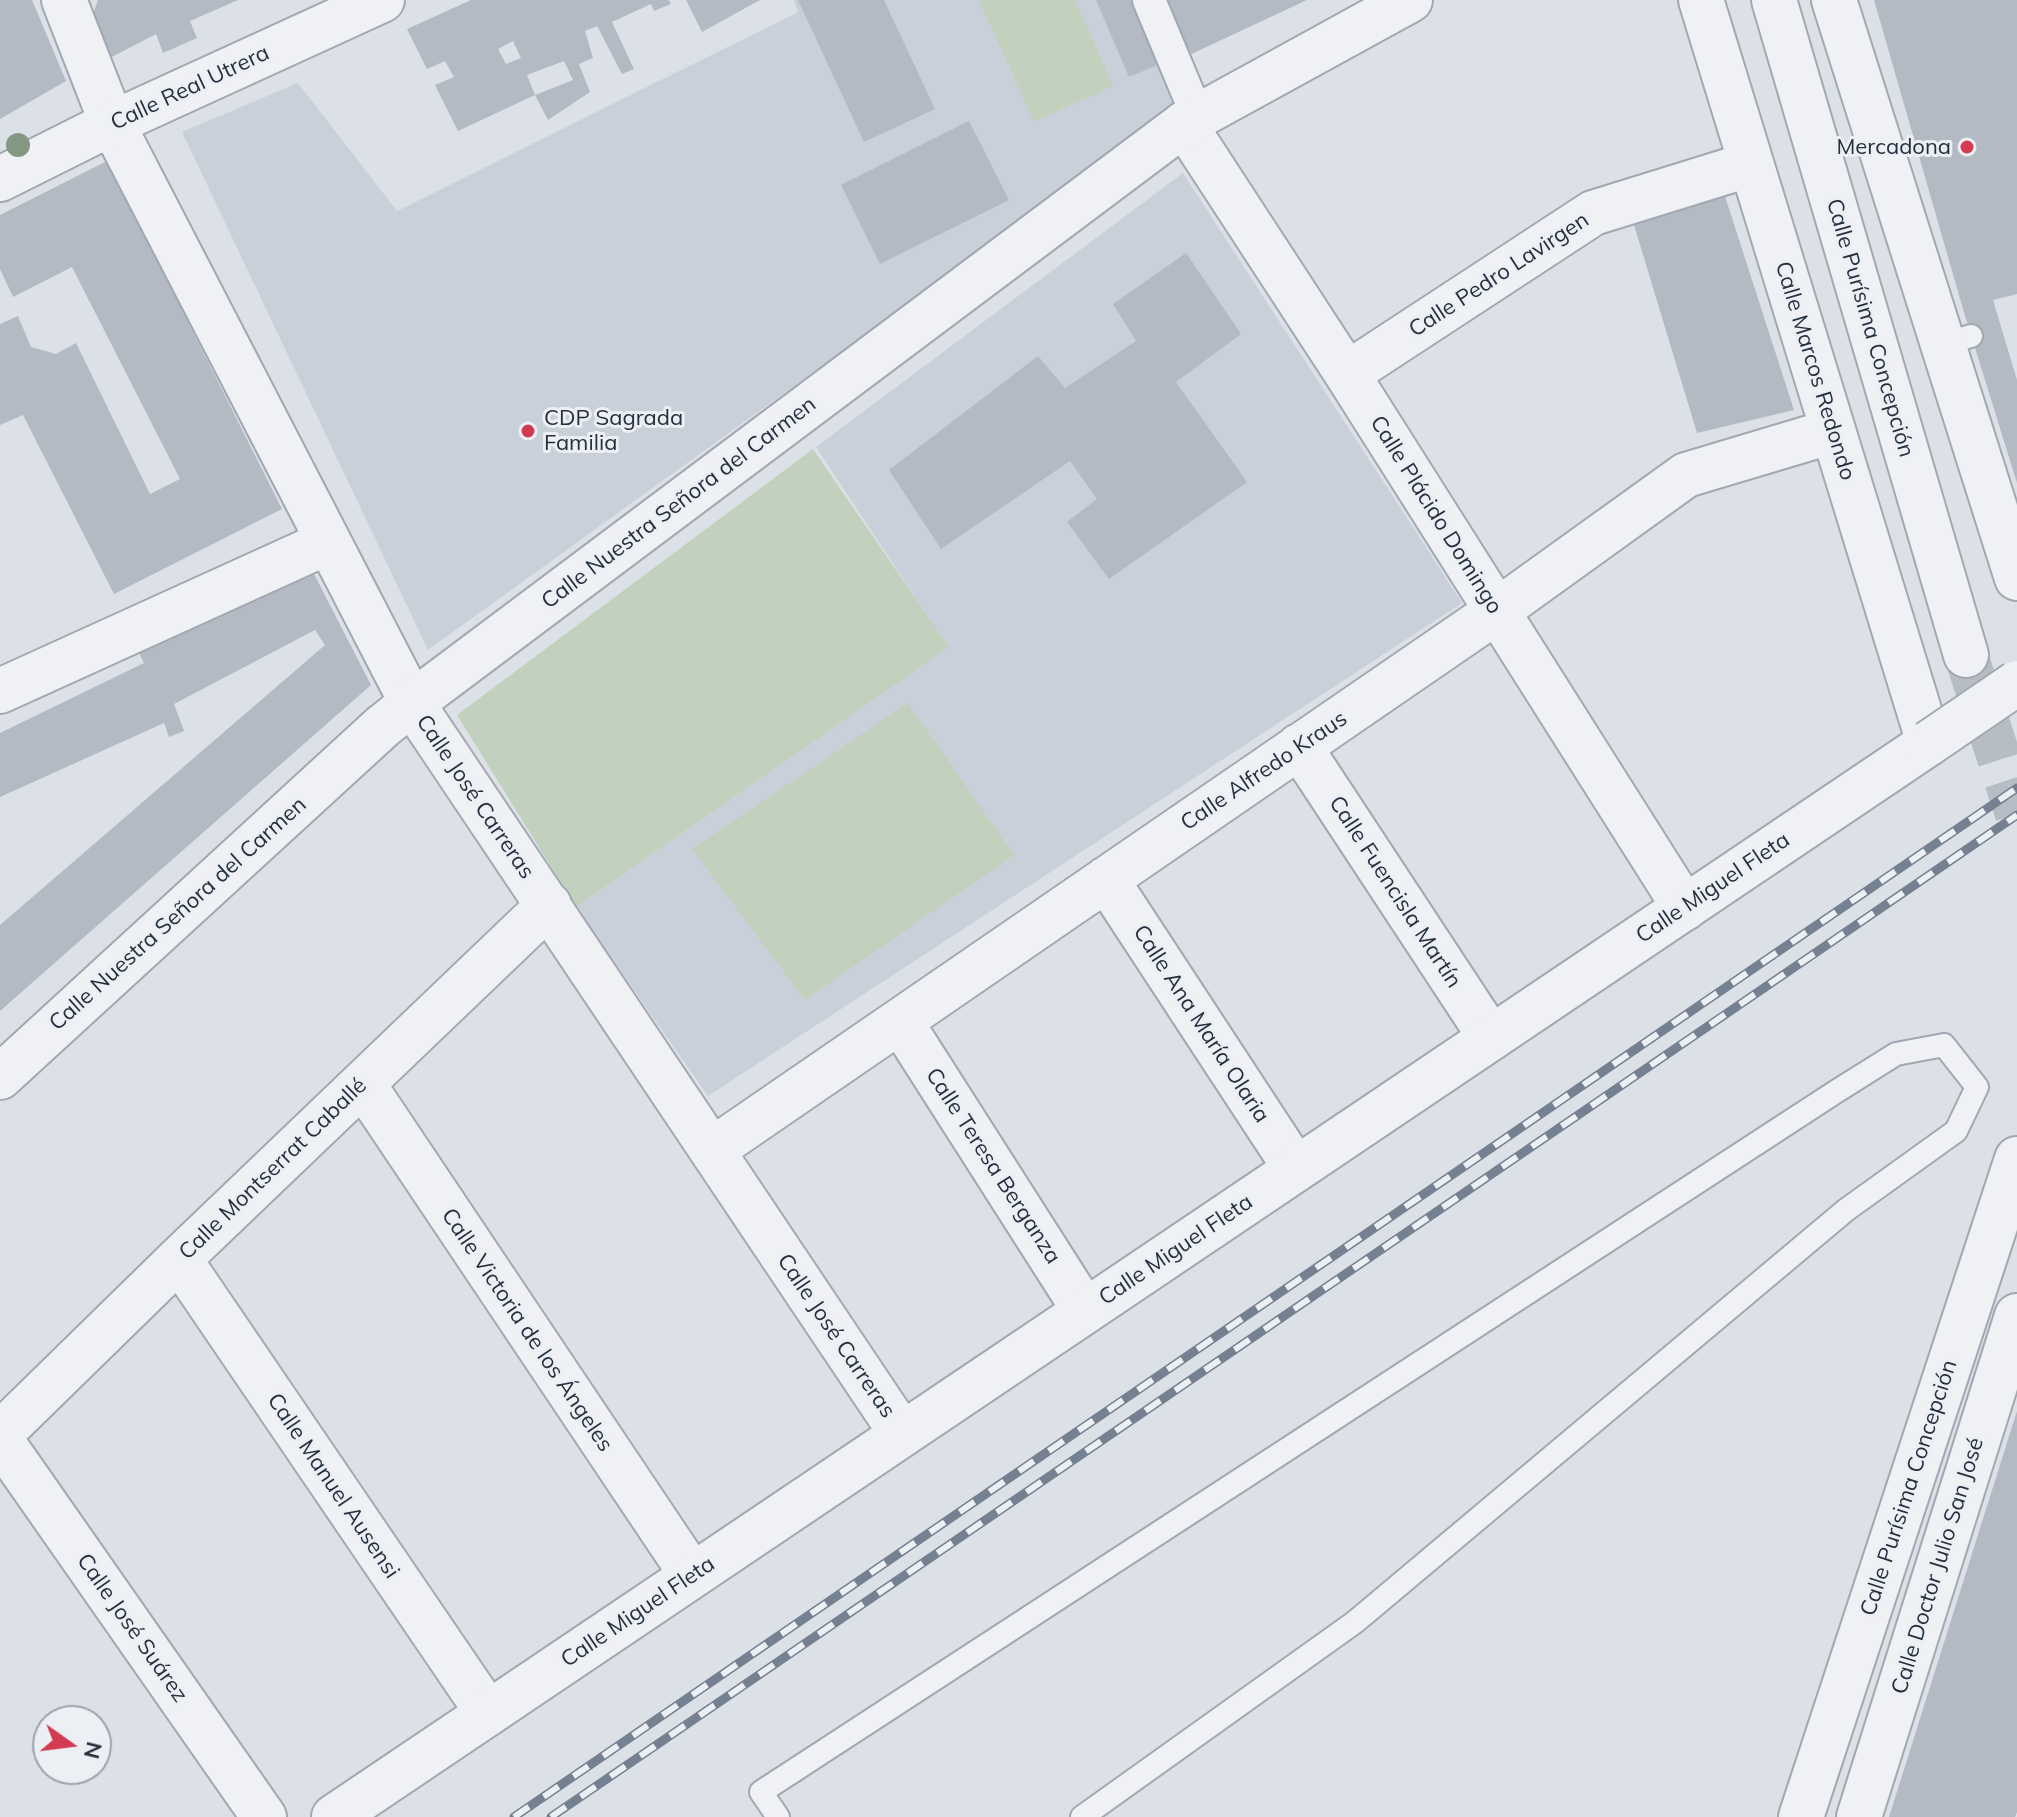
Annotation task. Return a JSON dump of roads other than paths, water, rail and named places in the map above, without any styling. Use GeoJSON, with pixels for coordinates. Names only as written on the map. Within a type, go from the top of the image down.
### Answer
{"type":"FeatureCollection","features":[{"type":"Feature","properties":{"kind":"street","name":"Calle Real Utrera"},"geometry":{"type":"LineString","coordinates":[[0,179],[112,123],[382,0]]}},
{"type":"Feature","properties":{"kind":"street"},"geometry":{"type":"LineString","coordinates":[[1149,0],[1190,120]]}},
{"type":"Feature","properties":{"kind":"street","name":"Calle Nuestra Señora del Carmen"},"geometry":{"type":"LineString","coordinates":[[0,1077],[383,726],[412,703],[1190,120],[1410,0]]}},
{"type":"Feature","properties":{"kind":"street","name":"Calle Marcos Redondo"},"geometry":{"type":"LineString","coordinates":[[1701,0],[1929,743]]}},
{"type":"Feature","properties":{"kind":"street","name":"Calle Purísima Concepción"},"geometry":{"type":"LineString","coordinates":[[1774,0],[1966,655]]}},
{"type":"Feature","properties":{"kind":"street"},"geometry":{"type":"LineString","coordinates":[[1834,0],[1958,340],[2005,499],[2017,578]]}},
{"type":"Feature","properties":{"kind":"street","name":"Calle José Carreras"},"geometry":{"type":"LineString","coordinates":[[65,1],[112,123],[412,703],[902,1434]]}},
{"type":"Feature","properties":{"kind":"street","name":"Calle Plácido Domingo"},"geometry":{"type":"LineString","coordinates":[[1190,120],[1685,908]]}},
{"type":"Feature","properties":{"kind":"street","name":"Calle Pedro Lavirgen"},"geometry":{"type":"LineString","coordinates":[[1347,374],[1593,213],[1751,164]]}},
{"type":"Feature","properties":{"kind":"street","name":"Calle Alfredo Kraus"},"geometry":{"type":"LineString","coordinates":[[712,1150],[1497,611],[1686,475],[1833,431]]}},
{"type":"Feature","properties":{"kind":"street"},"geometry":{"type":"LineString","coordinates":[[0,691],[328,542]]}},
{"type":"Feature","properties":{"kind":"street","name":"Calle Miguel Fleta"},"geometry":{"type":"LineString","coordinates":[[334,1817],[2017,683]]}},
{"type":"Feature","properties":{"kind":"street","name":"Calle Fuencisla Martín"},"geometry":{"type":"LineString","coordinates":[[1299,746],[1491,1038]]}},
{"type":"Feature","properties":{"kind":"street","name":"Calle Ana María Olaria"},"geometry":{"type":"LineString","coordinates":[[1106,879],[1296,1169]]}},
{"type":"Feature","properties":{"kind":"street","name":"Calle Montserrat Caballé"},"geometry":{"type":"LineString","coordinates":[[0,1437],[179,1259],[549,905]]}},
{"type":"Feature","properties":{"kind":"street","name":"Calle Teresa Berganza"},"geometry":{"type":"LineString","coordinates":[[900,1021],[1085,1311]]}},
{"type":"Feature","properties":{"kind":"street","name":"Calle Victoria de los Ángeles"},"geometry":{"type":"LineString","coordinates":[[363,1084],[692,1575]]}},
{"type":"Feature","properties":{"kind":"street","name":"Calle Purísima Concepción"},"geometry":{"type":"LineString","coordinates":[[1801,1817],[2017,1159]]}},
{"type":"Feature","properties":{"kind":"street","name":"Calle Manuel Ausensi"},"geometry":{"type":"LineString","coordinates":[[179,1259],[488,1713]]}},
{"type":"Feature","properties":{"kind":"street","name":"Calle Doctor Julio San José"},"geometry":{"type":"LineString","coordinates":[[1859,1817],[2017,1316]]}},
{"type":"Feature","properties":{"kind":"street","name":"Calle José Suárez"},"geometry":{"type":"LineString","coordinates":[[0,1437],[264,1817]]}},
{"type":"Feature","properties":{"kind":"lane"},"geometry":{"type":"LineString","coordinates":[[778,1817],[761,1792],[1837,1091],[1896,1054],[1944,1045],[1977,1087],[1956,1131],[1846,1210],[1355,1622],[1082,1817]]}},
{"type":"Feature","properties":{"kind":"tunnel"},"geometry":{"type":"LineString","coordinates":[[1966,655],[2017,814]]}},
{"type":"Feature","properties":{"kind":"railway"},"geometry":{"type":"LineString","coordinates":[[514,1817],[2017,788]]}},
{"type":"Feature","properties":{"kind":"railway"},"geometry":{"type":"LineString","coordinates":[[551,1817],[2017,815]]}},
{"type":"Feature","properties":{"kind":"place","name":"Mercadona"},"geometry":{"type":"Point","coordinates":[1967,147]}},
{"type":"Feature","properties":{"kind":"place","name":"CDP Sagrada Familia"},"geometry":{"type":"Point","coordinates":[528,431]}}]}
